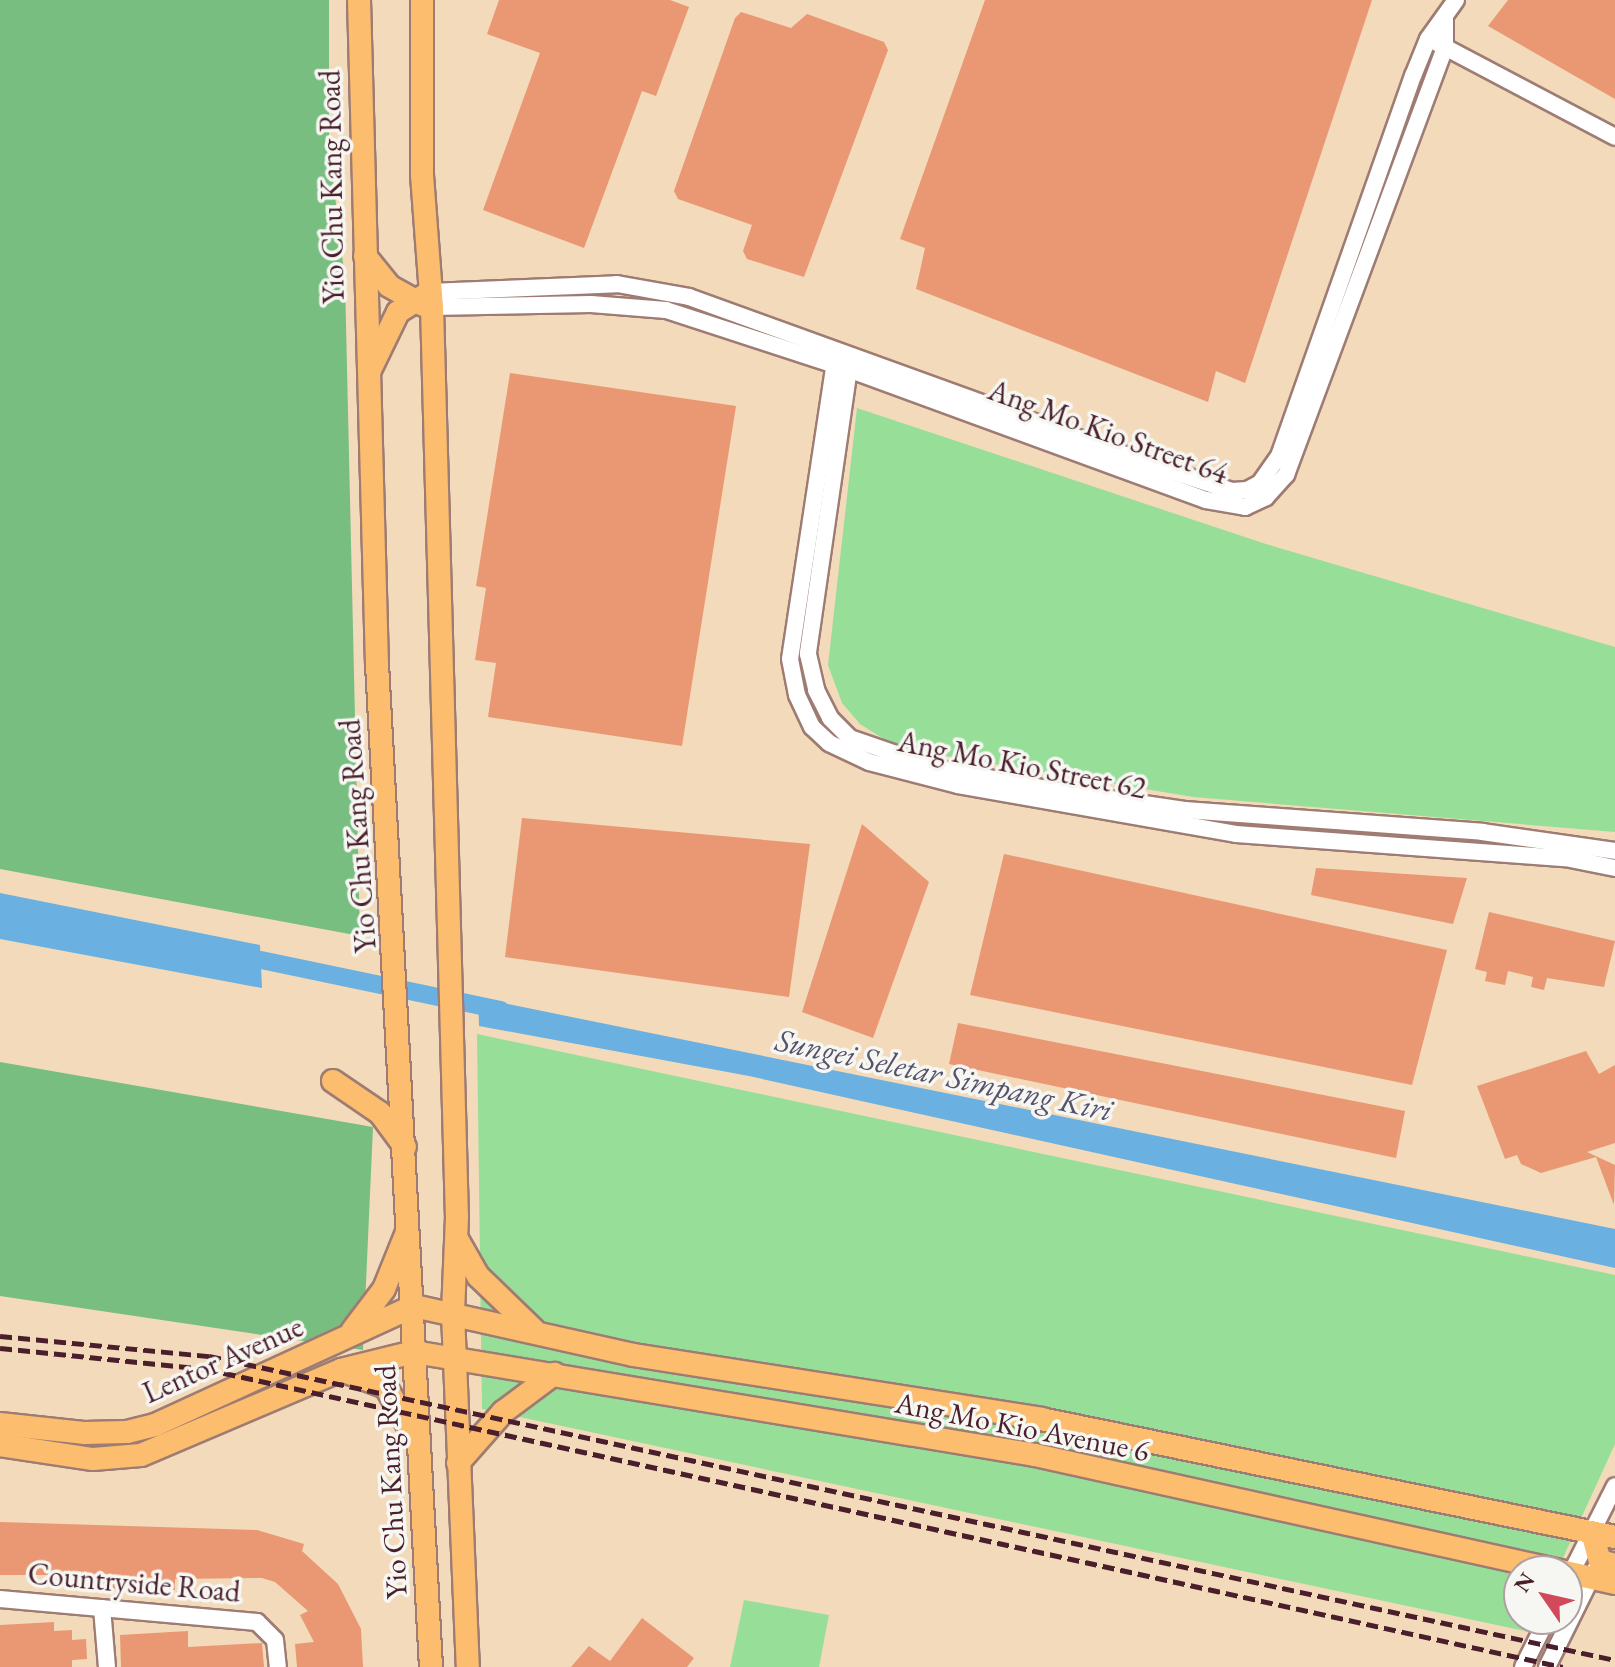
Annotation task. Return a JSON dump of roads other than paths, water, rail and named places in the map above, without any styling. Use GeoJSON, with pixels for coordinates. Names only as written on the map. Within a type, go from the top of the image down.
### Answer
{"type":"FeatureCollection","features":[{"type":"Feature","properties":{"kind":"main road","name":"Yio Chu Kang Road"},"geometry":{"type":"LineString","coordinates":[[359,0],[366,379],[377,664],[411,1222],[414,1352],[431,1667]]}},
{"type":"Feature","properties":{"kind":"main road"},"geometry":{"type":"LineString","coordinates":[[422,0],[424,300],[457,1239],[453,1314],[468,1667]]}},
{"type":"Feature","properties":{"kind":"main road"},"geometry":{"type":"LineString","coordinates":[[365,256],[389,286],[424,300]]}},
{"type":"Feature","properties":{"kind":"main road"},"geometry":{"type":"LineString","coordinates":[[366,379],[392,321],[424,300]]}},
{"type":"Feature","properties":{"kind":"main road"},"geometry":{"type":"LineString","coordinates":[[333,1081],[380,1113],[405,1148]]}},
{"type":"Feature","properties":{"kind":"main road"},"geometry":{"type":"LineString","coordinates":[[349,1334],[384,1289],[411,1222]]}},
{"type":"Feature","properties":{"kind":"main road"},"geometry":{"type":"LineString","coordinates":[[457,1239],[478,1276],[537,1333]]}},
{"type":"Feature","properties":{"kind":"main road","name":"Ang Mo Kio Avenue 6"},"geometry":{"type":"LineString","coordinates":[[414,1306],[634,1355],[1041,1419],[1610,1535]]}},
{"type":"Feature","properties":{"kind":"main road","name":"Lentor Avenue"},"geometry":{"type":"LineString","coordinates":[[0,1424],[84,1433],[127,1432],[155,1425],[245,1388],[349,1334],[414,1306]]}},
{"type":"Feature","properties":{"kind":"main road","name":"Ang Mo Kio Avenue 6"},"geometry":{"type":"LineString","coordinates":[[414,1352],[1035,1455],[1589,1571],[1615,1583]]}},
{"type":"Feature","properties":{"kind":"main road","name":"Lentor Avenue"},"geometry":{"type":"LineString","coordinates":[[0,1445],[93,1459],[141,1455],[341,1370],[414,1352]]}},
{"type":"Feature","properties":{"kind":"main road"},"geometry":{"type":"LineString","coordinates":[[341,1370],[386,1387],[419,1447]]}},
{"type":"Feature","properties":{"kind":"main road"},"geometry":{"type":"LineString","coordinates":[[458,1463],[503,1412],[554,1374]]}},
{"type":"Feature","properties":{"kind":"main road"},"geometry":{"type":"LineString","coordinates":[[1589,1571],[1610,1535]]}},
{"type":"Feature","properties":{"kind":"street","name":"Ang Mo Kio Street 64"},"geometry":{"type":"LineString","coordinates":[[424,300],[666,310],[843,360],[1217,487],[1232,491],[1260,483],[1279,456],[1428,39],[1456,0]]}},
{"type":"Feature","properties":{"kind":"street","name":"Ang Mo Kio Street 64"},"geometry":{"type":"LineString","coordinates":[[843,360],[1227,506],[1245,507],[1266,497],[1286,475],[1445,47],[1445,19]]}},
{"type":"Feature","properties":{"kind":"street"},"geometry":{"type":"LineString","coordinates":[[1428,39],[1615,137]]}},
{"type":"Feature","properties":{"kind":"street","name":"Ang Mo Kio Street 62"},"geometry":{"type":"LineString","coordinates":[[843,360],[808,654],[823,704],[850,738],[936,768],[1074,794],[1185,810],[1482,832],[1615,851]]}},
{"type":"Feature","properties":{"kind":"street","name":"Ang Mo Kio Street 62"},"geometry":{"type":"LineString","coordinates":[[843,360],[790,659],[797,695],[812,727],[829,743],[869,762],[958,785],[1236,834],[1565,858],[1615,868]]}},
{"type":"Feature","properties":{"kind":"street"},"geometry":{"type":"LineString","coordinates":[[1610,1535],[1615,1486]]}},
{"type":"Feature","properties":{"kind":"street"},"geometry":{"type":"LineString","coordinates":[[1547,1667],[1589,1571]]}},
{"type":"Feature","properties":{"kind":"street","name":"Countryside Road"},"geometry":{"type":"LineString","coordinates":[[0,1599],[257,1622],[275,1640],[278,1667]]}},
{"type":"Feature","properties":{"kind":"street"},"geometry":{"type":"LineString","coordinates":[[102,1608],[107,1667]]}},
{"type":"Feature","properties":{"kind":"street"},"geometry":{"type":"LineString","coordinates":[[1523,1667],[1539,1635]]}},
{"type":"Feature","properties":{"kind":"water"},"geometry":{"type":"Polygon","coordinates":[[[0,893],[260,945],[262,988],[0,939],[0,893]]]}},
{"type":"Feature","properties":{"kind":"water"},"geometry":{"type":"Polygon","coordinates":[[[478,998],[1615,1229],[1615,1268],[749,1076],[479,1026],[478,998]]]}},
{"type":"Feature","properties":{"kind":"waterway","name":"Sungei Seletar Simpang Kiri"},"geometry":{"type":"LineString","coordinates":[[261,960],[501,1010]]}},
{"type":"Feature","properties":{"kind":"railway"},"geometry":{"type":"LineString","coordinates":[[0,1336],[209,1356],[1615,1660]]}},
{"type":"Feature","properties":{"kind":"railway"},"geometry":{"type":"LineString","coordinates":[[0,1348],[206,1369],[1563,1667]]}}]}
